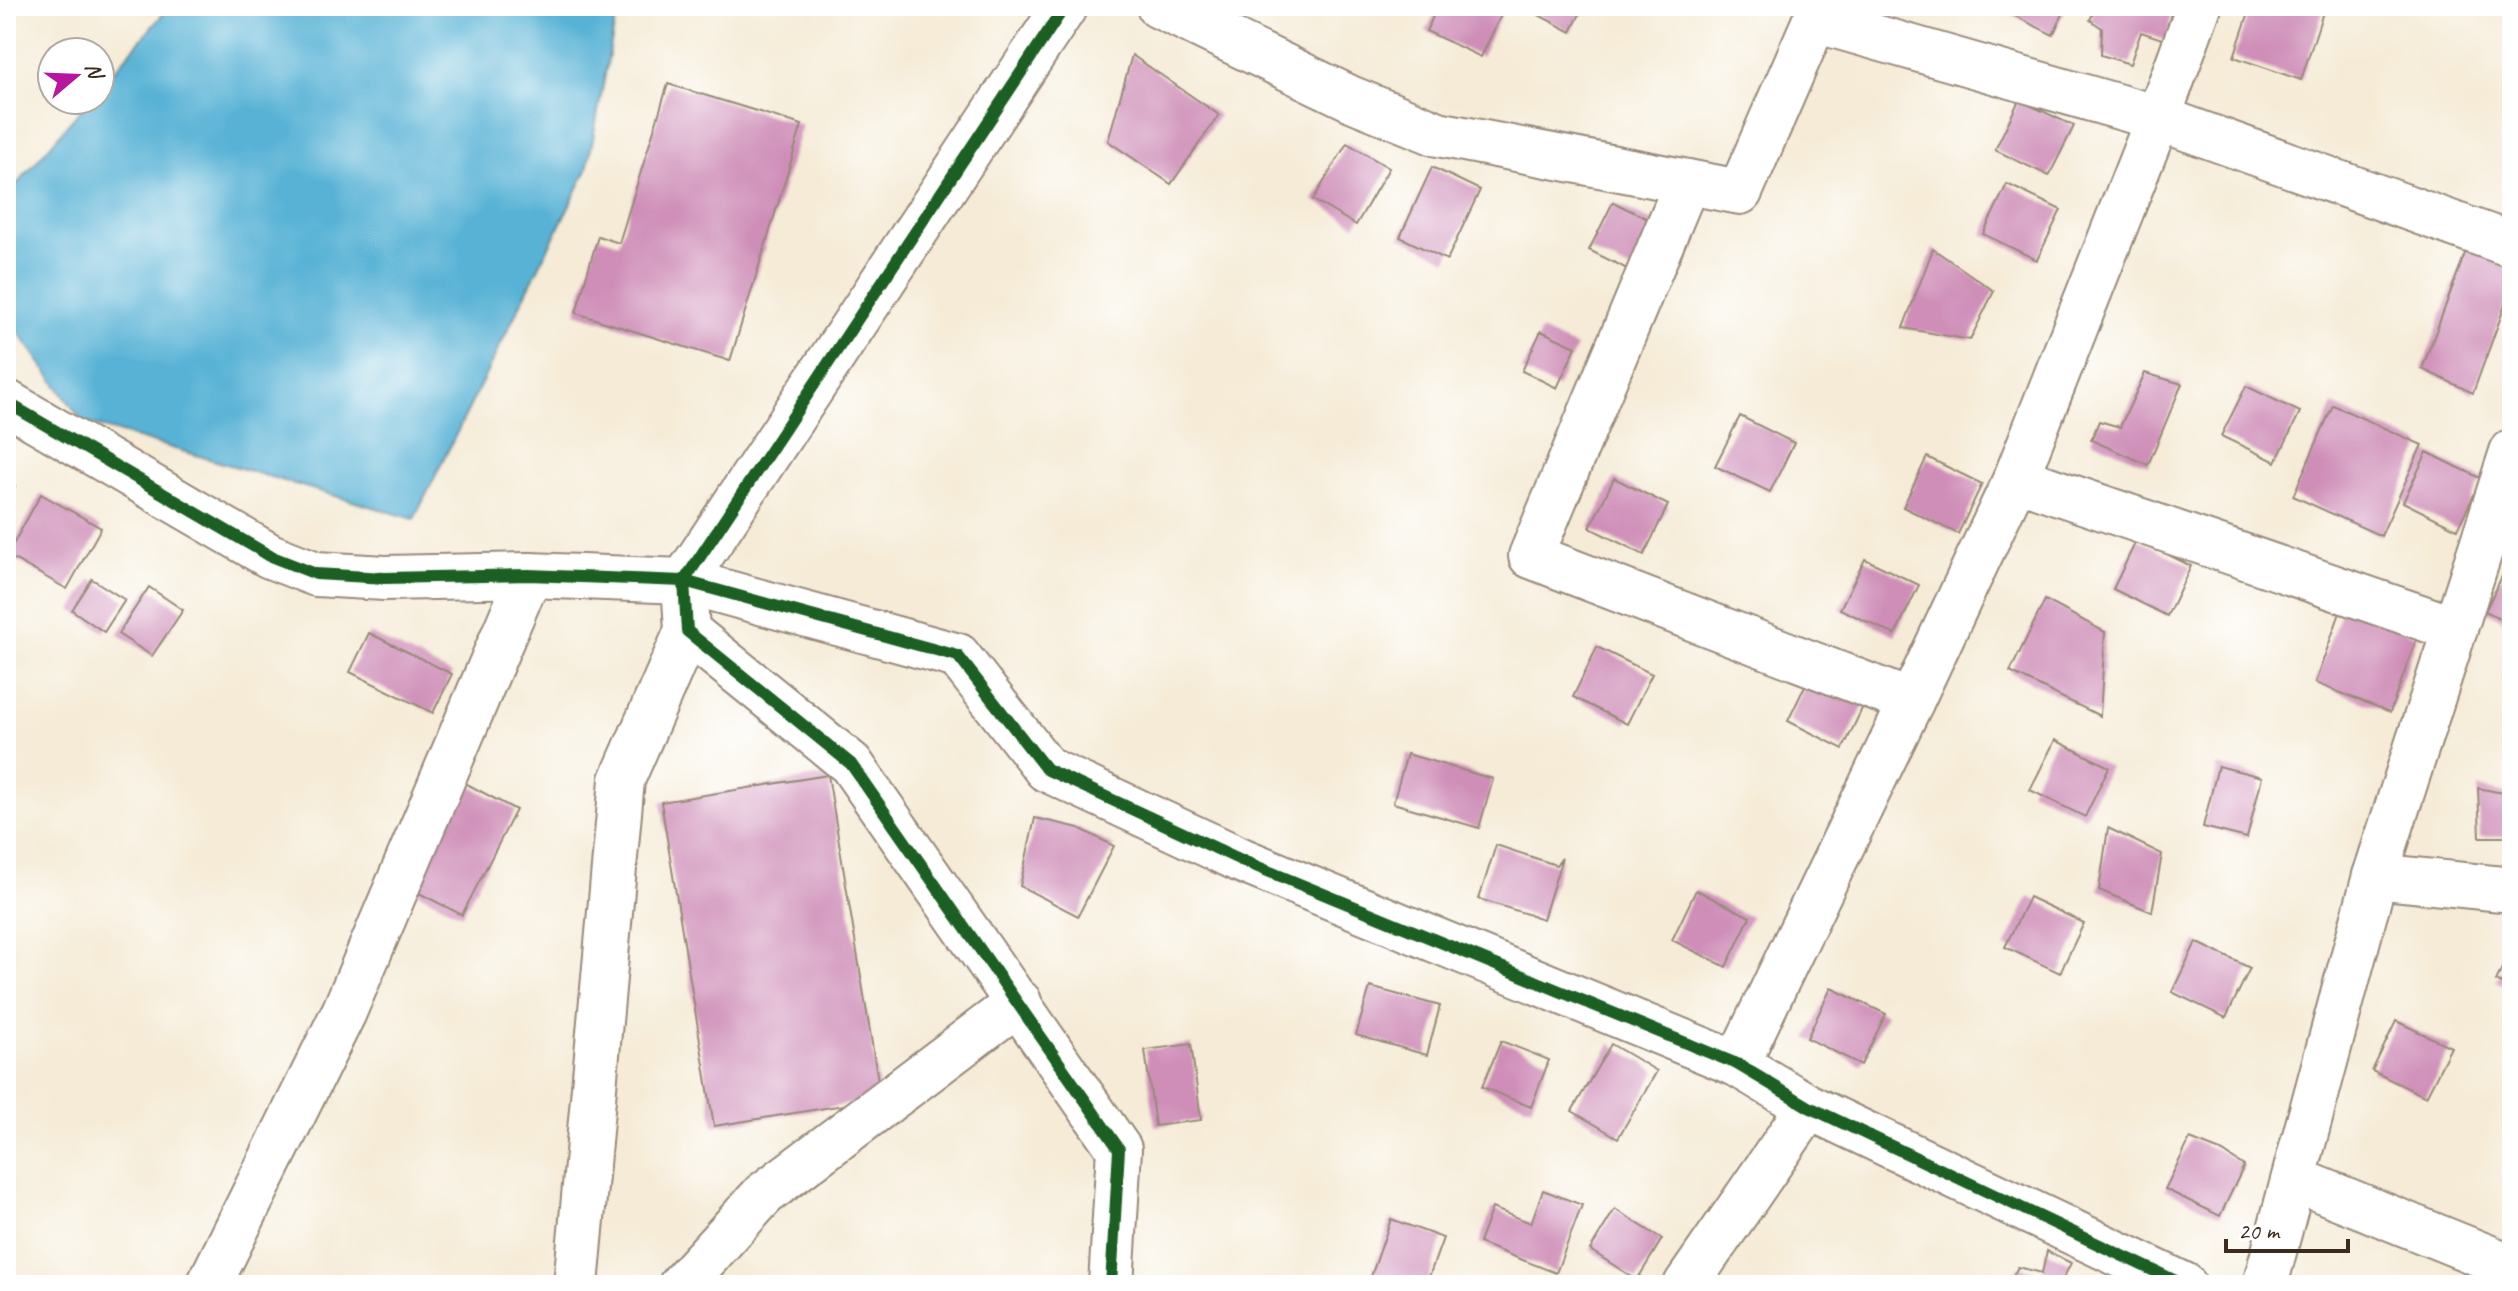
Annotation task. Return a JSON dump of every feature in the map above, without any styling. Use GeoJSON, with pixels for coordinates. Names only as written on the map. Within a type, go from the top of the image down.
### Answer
{"type":"FeatureCollection","features":[{"type":"Feature","properties":{"kind":"street"},"geometry":{"type":"LineString","coordinates":[[576,1285],[622,780],[687,631],[684,581],[1065,6]]}},
{"type":"Feature","properties":{"kind":"street"},"geometry":{"type":"LineString","coordinates":[[1159,6],[1352,99],[1438,134],[1740,192],[1799,13],[2158,118],[2512,245]]}},
{"type":"Feature","properties":{"kind":"street"},"geometry":{"type":"LineString","coordinates":[[1737,1064],[2016,478],[2199,6]]}},
{"type":"Feature","properties":{"kind":"street"},"geometry":{"type":"LineString","coordinates":[[1687,182],[1531,556],[1911,702]]}},
{"type":"Feature","properties":{"kind":"street"},"geometry":{"type":"LineString","coordinates":[[6,402],[270,556],[316,574],[385,578],[529,575],[684,581],[958,656],[1046,769],[1241,860],[1737,1064],[1809,1107],[2184,1285]]}},
{"type":"Feature","properties":{"kind":"street"},"geometry":{"type":"LineString","coordinates":[[2265,1285],[2375,876],[2512,452]]}},
{"type":"Feature","properties":{"kind":"street"},"geometry":{"type":"LineString","coordinates":[[2016,478],[2455,629]]}},
{"type":"Feature","properties":{"kind":"street"},"geometry":{"type":"LineString","coordinates":[[209,1285],[344,1012],[529,575]]}},
{"type":"Feature","properties":{"kind":"street"},"geometry":{"type":"LineString","coordinates":[[687,631],[851,764],[1119,1149],[1111,1285]]}},
{"type":"Feature","properties":{"kind":"street"},"geometry":{"type":"LineString","coordinates":[[2375,876],[2512,890]]}},
{"type":"Feature","properties":{"kind":"street"},"geometry":{"type":"LineString","coordinates":[[681,1285],[764,1194],[1019,1002]]}},
{"type":"Feature","properties":{"kind":"street"},"geometry":{"type":"LineString","coordinates":[[1686,1285],[1809,1107]]}},
{"type":"Feature","properties":{"kind":"street"},"geometry":{"type":"LineString","coordinates":[[2294,1179],[2512,1267]]}},
{"type":"Feature","properties":{"kind":"water"},"geometry":{"type":"Polygon","coordinates":[[[170,6],[618,6],[587,170],[414,519],[83,422],[6,315],[6,197],[75,116],[116,116],[116,68],[170,6]]]}},
{"type":"Feature","properties":{"kind":"building"},"geometry":{"type":"Polygon","coordinates":[[[1438,6],[1505,7],[1481,57],[1426,31],[1438,6]]]}},
{"type":"Feature","properties":{"kind":"building"},"geometry":{"type":"Polygon","coordinates":[[[1536,6],[1584,6],[1571,32],[1533,12],[1536,6]]]}},
{"type":"Feature","properties":{"kind":"building"},"geometry":{"type":"Polygon","coordinates":[[[1995,6],[2067,6],[2053,35],[1995,6]]]}},
{"type":"Feature","properties":{"kind":"building"},"geometry":{"type":"Polygon","coordinates":[[[2096,6],[2164,6],[2171,9],[2168,41],[2141,32],[2130,64],[2101,55],[2102,28],[2090,20],[2096,6]]]}},
{"type":"Feature","properties":{"kind":"building"},"geometry":{"type":"Polygon","coordinates":[[[2251,6],[2315,6],[2324,9],[2301,80],[2234,57],[2251,6]]]}},
{"type":"Feature","properties":{"kind":"building"},"geometry":{"type":"Polygon","coordinates":[[[1132,55],[1219,115],[1171,184],[1108,141],[1132,55]]]}},
{"type":"Feature","properties":{"kind":"building"},"geometry":{"type":"Polygon","coordinates":[[[668,84],[802,125],[730,361],[576,313],[598,236],[619,243],[668,84]]]}},
{"type":"Feature","properties":{"kind":"building"},"geometry":{"type":"Polygon","coordinates":[[[2019,100],[2074,126],[2049,176],[1995,150],[2019,100]]]}},
{"type":"Feature","properties":{"kind":"building"},"geometry":{"type":"Polygon","coordinates":[[[1347,143],[1389,168],[1356,225],[1313,200],[1347,143]]]}},
{"type":"Feature","properties":{"kind":"building"},"geometry":{"type":"Polygon","coordinates":[[[1432,167],[1480,190],[1447,260],[1400,237],[1432,167]]]}},
{"type":"Feature","properties":{"kind":"building"},"geometry":{"type":"Polygon","coordinates":[[[2007,184],[2061,210],[2037,260],[1983,234],[2007,184]]]}},
{"type":"Feature","properties":{"kind":"building"},"geometry":{"type":"Polygon","coordinates":[[[1613,202],[1654,222],[1631,271],[1589,250],[1613,202]]]}},
{"type":"Feature","properties":{"kind":"building"},"geometry":{"type":"Polygon","coordinates":[[[2470,240],[2512,256],[2512,286],[2473,393],[2422,369],[2470,240]]]}},
{"type":"Feature","properties":{"kind":"building"},"geometry":{"type":"Polygon","coordinates":[[[1933,249],[1994,291],[1970,340],[1903,328],[1933,249]]]}},
{"type":"Feature","properties":{"kind":"building"},"geometry":{"type":"Polygon","coordinates":[[[1541,331],[1576,347],[1557,388],[1522,371],[1541,331]]]}},
{"type":"Feature","properties":{"kind":"building"},"geometry":{"type":"Polygon","coordinates":[[[2145,373],[2182,384],[2148,465],[2091,440],[2099,421],[2120,427],[2145,373]]]}},
{"type":"Feature","properties":{"kind":"building"},"geometry":{"type":"Polygon","coordinates":[[[2246,386],[2300,412],[2276,462],[2221,436],[2246,386]]]}},
{"type":"Feature","properties":{"kind":"building"},"geometry":{"type":"Polygon","coordinates":[[[2333,405],[2422,445],[2381,536],[2293,496],[2333,405]]]}},
{"type":"Feature","properties":{"kind":"building"},"geometry":{"type":"Polygon","coordinates":[[[1740,416],[1794,443],[1770,492],[1715,466],[1740,416]]]}},
{"type":"Feature","properties":{"kind":"building"},"geometry":{"type":"Polygon","coordinates":[[[2427,452],[2482,479],[2457,529],[2403,502],[2427,452]]]}},
{"type":"Feature","properties":{"kind":"building"},"geometry":{"type":"Polygon","coordinates":[[[1927,457],[1982,484],[1958,534],[1903,507],[1927,457]]]}},
{"type":"Feature","properties":{"kind":"building"},"geometry":{"type":"Polygon","coordinates":[[[1614,478],[1668,505],[1644,555],[1590,528],[1614,478]]]}},
{"type":"Feature","properties":{"kind":"building"},"geometry":{"type":"Polygon","coordinates":[[[6,482],[15,486],[6,506],[6,482]]]}},
{"type":"Feature","properties":{"kind":"building"},"geometry":{"type":"Polygon","coordinates":[[[41,494],[101,528],[67,589],[7,555],[41,494]]]}},
{"type":"Feature","properties":{"kind":"building"},"geometry":{"type":"Polygon","coordinates":[[[2137,539],[2191,566],[2167,616],[2113,589],[2137,539]]]}},
{"type":"Feature","properties":{"kind":"building"},"geometry":{"type":"Polygon","coordinates":[[[1865,559],[1919,585],[1895,635],[1840,609],[1865,559]]]}},
{"type":"Feature","properties":{"kind":"building"},"geometry":{"type":"Polygon","coordinates":[[[2512,561],[2512,624],[2485,611],[2512,561]]]}},
{"type":"Feature","properties":{"kind":"building"},"geometry":{"type":"Polygon","coordinates":[[[92,579],[125,600],[104,632],[72,610],[92,579]]]}},
{"type":"Feature","properties":{"kind":"building"},"geometry":{"type":"Polygon","coordinates":[[[149,587],[183,610],[152,656],[118,634],[149,587]]]}},
{"type":"Feature","properties":{"kind":"building"},"geometry":{"type":"Polygon","coordinates":[[[2045,600],[2105,632],[2100,716],[2010,672],[2045,600]]]}},
{"type":"Feature","properties":{"kind":"building"},"geometry":{"type":"Polygon","coordinates":[[[2342,607],[2418,635],[2390,712],[2315,683],[2342,607]]]}},
{"type":"Feature","properties":{"kind":"building"},"geometry":{"type":"Polygon","coordinates":[[[369,633],[452,674],[433,713],[350,672],[369,633]]]}},
{"type":"Feature","properties":{"kind":"building"},"geometry":{"type":"Polygon","coordinates":[[[1597,647],[1652,674],[1627,724],[1573,697],[1597,647]]]}},
{"type":"Feature","properties":{"kind":"building"},"geometry":{"type":"Polygon","coordinates":[[[1812,671],[1867,698],[1843,749],[1788,721],[1812,671]]]}},
{"type":"Feature","properties":{"kind":"building"},"geometry":{"type":"Polygon","coordinates":[[[2055,740],[2109,767],[2085,817],[2030,790],[2055,740]]]}},
{"type":"Feature","properties":{"kind":"building"},"geometry":{"type":"Polygon","coordinates":[[[1407,754],[1493,779],[1479,828],[1393,803],[1407,754]]]}},
{"type":"Feature","properties":{"kind":"building"},"geometry":{"type":"Polygon","coordinates":[[[2218,766],[2262,777],[2247,838],[2203,827],[2218,766]]]}},
{"type":"Feature","properties":{"kind":"building"},"geometry":{"type":"Polygon","coordinates":[[[828,775],[881,1099],[714,1126],[661,802],[828,775]]]}},
{"type":"Feature","properties":{"kind":"building"},"geometry":{"type":"Polygon","coordinates":[[[465,783],[516,810],[462,915],[411,889],[465,783]]]}},
{"type":"Feature","properties":{"kind":"building"},"geometry":{"type":"Polygon","coordinates":[[[2478,788],[2512,795],[2512,837],[2480,837],[2478,788]]]}},
{"type":"Feature","properties":{"kind":"building"},"geometry":{"type":"Polygon","coordinates":[[[1035,818],[1079,828],[1114,846],[1078,916],[1020,886],[1035,818]]]}},
{"type":"Feature","properties":{"kind":"building"},"geometry":{"type":"Polygon","coordinates":[[[2108,828],[2162,854],[2152,912],[2099,890],[2108,828]]]}},
{"type":"Feature","properties":{"kind":"building"},"geometry":{"type":"Polygon","coordinates":[[[1496,845],[1556,865],[1562,858],[1543,919],[1479,899],[1496,845]]]}},
{"type":"Feature","properties":{"kind":"building"},"geometry":{"type":"Polygon","coordinates":[[[1696,890],[1750,917],[1726,967],[1672,940],[1696,890]]]}},
{"type":"Feature","properties":{"kind":"building"},"geometry":{"type":"Polygon","coordinates":[[[2029,897],[2084,923],[2060,973],[2005,947],[2029,897]]]}},
{"type":"Feature","properties":{"kind":"building"},"geometry":{"type":"Polygon","coordinates":[[[2196,942],[2250,968],[2226,1018],[2172,992],[2196,942]]]}},
{"type":"Feature","properties":{"kind":"building"},"geometry":{"type":"Polygon","coordinates":[[[2512,947],[2512,989],[2496,981],[2512,947]]]}},
{"type":"Feature","properties":{"kind":"building"},"geometry":{"type":"Polygon","coordinates":[[[1370,987],[1440,1006],[1427,1055],[1356,1035],[1370,987]]]}},
{"type":"Feature","properties":{"kind":"building"},"geometry":{"type":"Polygon","coordinates":[[[1831,988],[1886,1014],[1861,1065],[1807,1038],[1831,988]]]}},
{"type":"Feature","properties":{"kind":"building"},"geometry":{"type":"Polygon","coordinates":[[[2396,1021],[2451,1047],[2426,1097],[2372,1071],[2396,1021]]]}},
{"type":"Feature","properties":{"kind":"building"},"geometry":{"type":"Polygon","coordinates":[[[1501,1041],[1549,1060],[1531,1107],[1482,1087],[1501,1041]]]}},
{"type":"Feature","properties":{"kind":"building"},"geometry":{"type":"Polygon","coordinates":[[[1191,1044],[1201,1120],[1155,1126],[1145,1050],[1191,1044]]]}},
{"type":"Feature","properties":{"kind":"building"},"geometry":{"type":"Polygon","coordinates":[[[1611,1044],[1657,1071],[1618,1138],[1572,1111],[1611,1044]]]}},
{"type":"Feature","properties":{"kind":"building"},"geometry":{"type":"Polygon","coordinates":[[[2190,1139],[2223,1152],[2244,1166],[2220,1216],[2165,1189],[2190,1139]]]}},
{"type":"Feature","properties":{"kind":"building"},"geometry":{"type":"Polygon","coordinates":[[[1543,1190],[1582,1205],[1556,1273],[1479,1243],[1492,1208],[1531,1223],[1543,1190]]]}},
{"type":"Feature","properties":{"kind":"building"},"geometry":{"type":"Polygon","coordinates":[[[1615,1209],[1662,1239],[1637,1280],[1590,1250],[1615,1209]]]}},
{"type":"Feature","properties":{"kind":"building"},"geometry":{"type":"Polygon","coordinates":[[[1391,1219],[1443,1238],[1426,1285],[1368,1285],[1391,1219]]]}},
{"type":"Feature","properties":{"kind":"building"},"geometry":{"type":"Polygon","coordinates":[[[2047,1251],[2071,1263],[2060,1285],[2008,1285],[2018,1267],[2042,1273],[2047,1251]]]}},
{"type":"Feature","properties":{"kind":"cycle path"},"geometry":{"type":"LineString","coordinates":[[1065,6],[684,581],[687,631],[851,764],[1119,1149],[1111,1285]]}},
{"type":"Feature","properties":{"kind":"cycle path"},"geometry":{"type":"LineString","coordinates":[[6,402],[270,556],[316,574],[385,578],[529,575],[684,581],[958,656],[1046,769],[1241,860],[1737,1064],[1809,1107],[2184,1285]]}}]}
